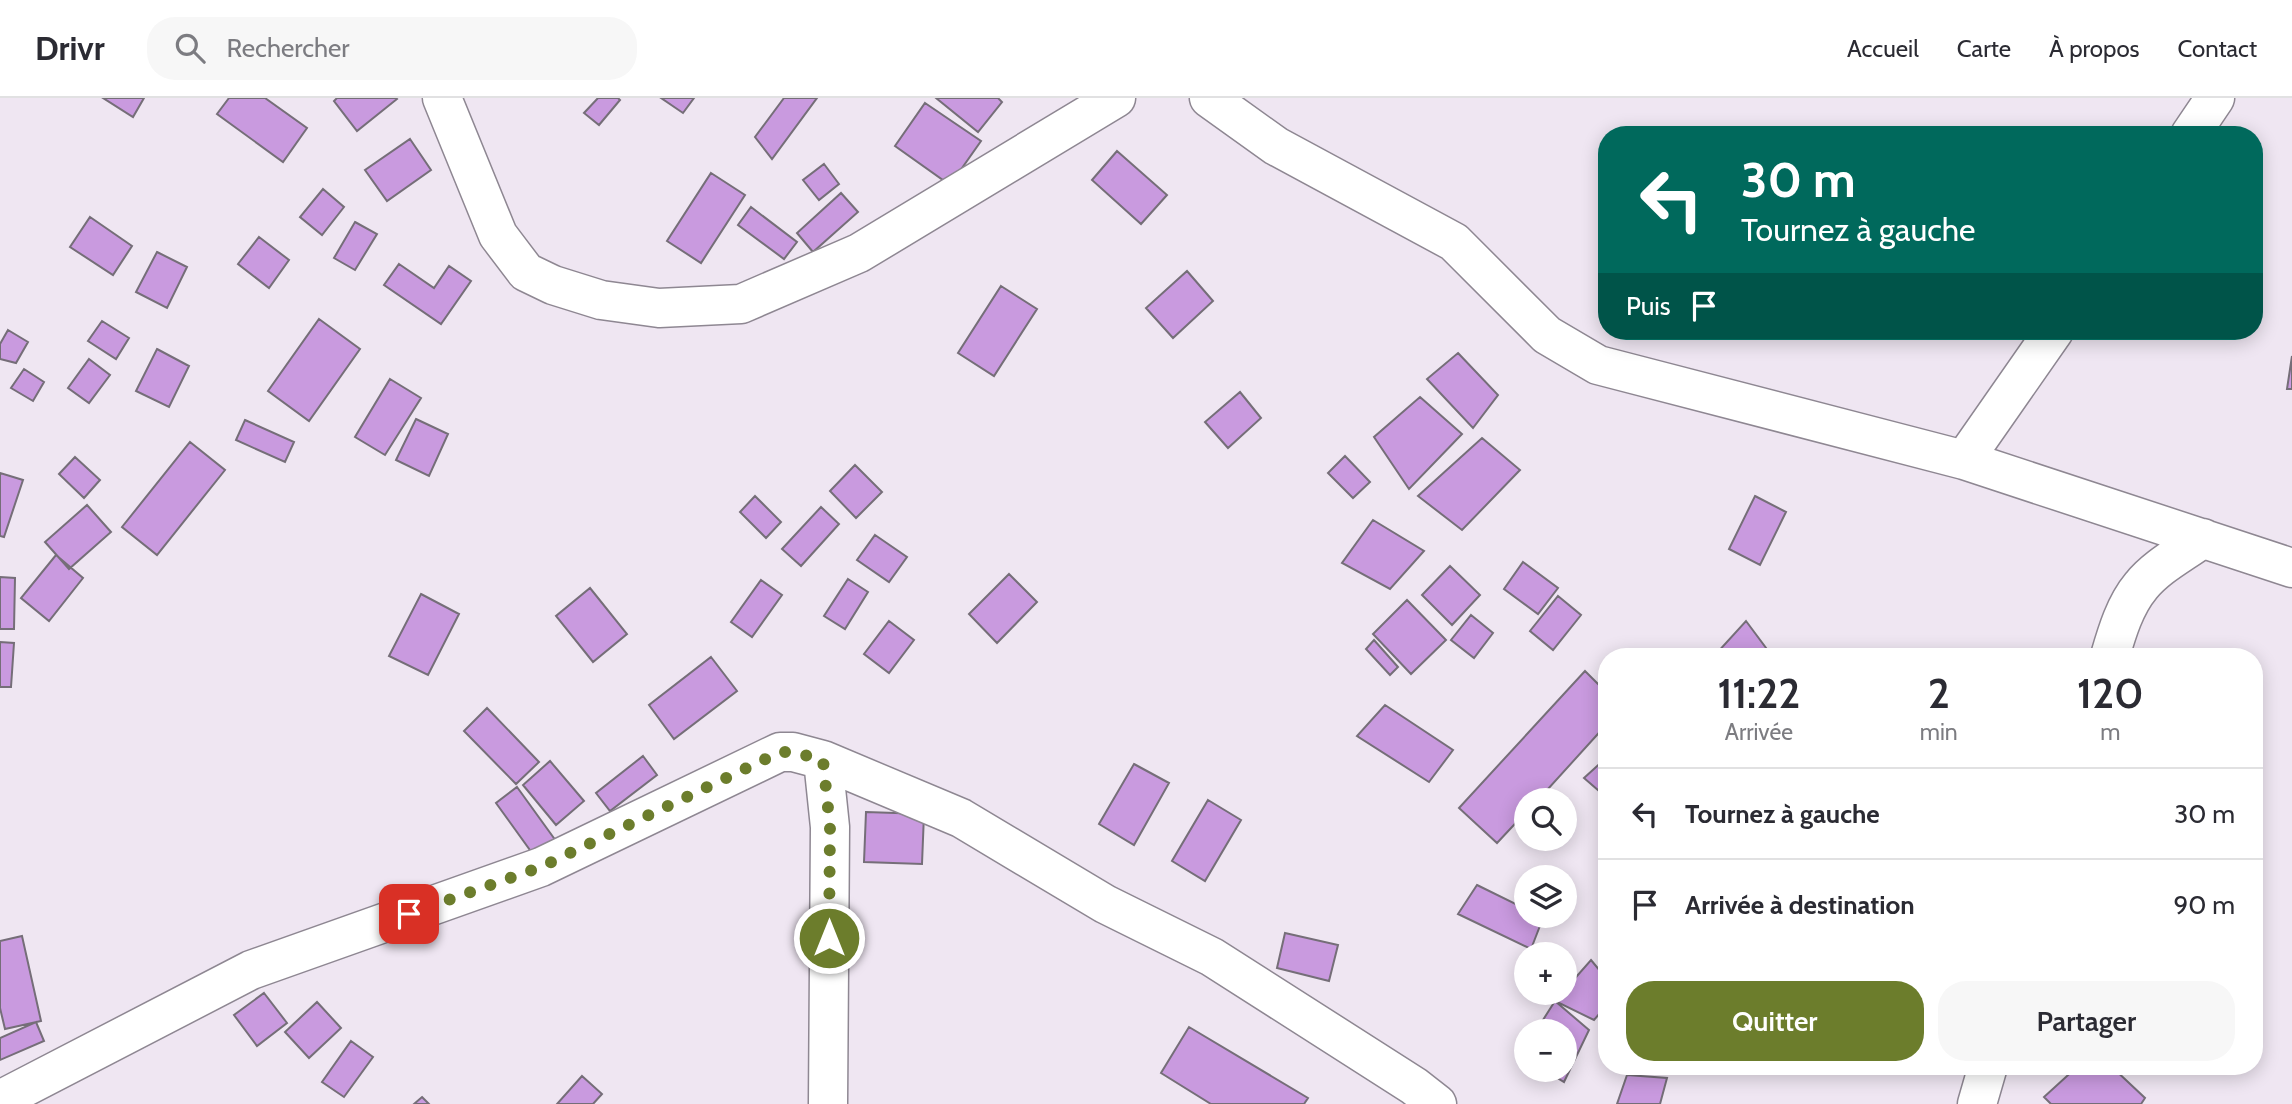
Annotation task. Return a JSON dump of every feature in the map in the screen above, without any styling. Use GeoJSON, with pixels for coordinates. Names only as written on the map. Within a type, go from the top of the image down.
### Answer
{"type":"FeatureCollection","features":[{"type":"Feature","properties":{"kind":"street"},"geometry":{"type":"LineString","coordinates":[[442,98],[498,235],[526,272],[553,285],[601,300],[659,308],[741,304],[859,254],[1116,98]]}},
{"type":"Feature","properties":{"kind":"street"},"geometry":{"type":"LineString","coordinates":[[1209,98],[1276,146],[1454,242],[1547,335],[1598,365],[1964,460],[2292,568]]}},
{"type":"Feature","properties":{"kind":"street"},"geometry":{"type":"LineString","coordinates":[[2196,126],[2216,98]]}},
{"type":"Feature","properties":{"kind":"street"},"geometry":{"type":"LineString","coordinates":[[1964,460],[2048,340]]}},
{"type":"Feature","properties":{"kind":"street"},"geometry":{"type":"LineString","coordinates":[[2112,648],[2120,623],[2141,586],[2203,538]]}},
{"type":"Feature","properties":{"kind":"street"},"geometry":{"type":"LineString","coordinates":[[0,1100],[251,970],[541,867],[780,752],[793,752],[823,760],[961,818],[1105,904],[1212,957],[1414,1086],[1437,1104]]}},
{"type":"Feature","properties":{"kind":"street"},"geometry":{"type":"LineString","coordinates":[[823,760],[830,827],[828,1104]]}},
{"type":"Feature","properties":{"kind":"street"},"geometry":{"type":"LineString","coordinates":[[1977,1104],[1985,1075]]}},
{"type":"Feature","properties":{"kind":"building"},"geometry":{"type":"Polygon","coordinates":[[[103,98],[144,98],[133,117],[103,98]]]}},
{"type":"Feature","properties":{"kind":"building"},"geometry":{"type":"Polygon","coordinates":[[[229,98],[265,98],[307,128],[283,162],[217,114],[229,98]]]}},
{"type":"Feature","properties":{"kind":"building"},"geometry":{"type":"Polygon","coordinates":[[[337,98],[397,99],[357,131],[334,101],[337,98]]]}},
{"type":"Feature","properties":{"kind":"building"},"geometry":{"type":"Polygon","coordinates":[[[598,98],[620,100],[599,125],[584,113],[598,98]]]}},
{"type":"Feature","properties":{"kind":"building"},"geometry":{"type":"Polygon","coordinates":[[[661,98],[694,98],[683,113],[661,98]]]}},
{"type":"Feature","properties":{"kind":"building"},"geometry":{"type":"Polygon","coordinates":[[[784,98],[817,98],[772,159],[755,137],[784,98]]]}},
{"type":"Feature","properties":{"kind":"building"},"geometry":{"type":"Polygon","coordinates":[[[936,98],[998,98],[1002,102],[978,132],[936,98]]]}},
{"type":"Feature","properties":{"kind":"building"},"geometry":{"type":"Polygon","coordinates":[[[925,103],[981,141],[950,185],[895,146],[925,103]]]}},
{"type":"Feature","properties":{"kind":"building"},"geometry":{"type":"Polygon","coordinates":[[[410,139],[431,170],[387,201],[365,170],[410,139]]]}},
{"type":"Feature","properties":{"kind":"building"},"geometry":{"type":"Polygon","coordinates":[[[1117,151],[1167,195],[1141,224],[1092,180],[1117,151]]]}},
{"type":"Feature","properties":{"kind":"building"},"geometry":{"type":"Polygon","coordinates":[[[824,164],[839,184],[819,200],[803,180],[824,164]]]}},
{"type":"Feature","properties":{"kind":"building"},"geometry":{"type":"Polygon","coordinates":[[[711,173],[745,195],[701,263],[667,241],[711,173]]]}},
{"type":"Feature","properties":{"kind":"building"},"geometry":{"type":"Polygon","coordinates":[[[323,189],[344,207],[322,235],[300,217],[323,189]]]}},
{"type":"Feature","properties":{"kind":"building"},"geometry":{"type":"Polygon","coordinates":[[[841,193],[858,212],[813,252],[797,233],[841,193]]]}},
{"type":"Feature","properties":{"kind":"building"},"geometry":{"type":"Polygon","coordinates":[[[751,207],[797,242],[784,259],[738,225],[751,207]]]}},
{"type":"Feature","properties":{"kind":"building"},"geometry":{"type":"Polygon","coordinates":[[[90,217],[132,246],[113,275],[70,247],[90,217]]]}},
{"type":"Feature","properties":{"kind":"building"},"geometry":{"type":"Polygon","coordinates":[[[355,222],[377,234],[355,270],[334,258],[355,222]]]}},
{"type":"Feature","properties":{"kind":"building"},"geometry":{"type":"Polygon","coordinates":[[[259,237],[289,260],[269,288],[238,264],[259,237]]]}},
{"type":"Feature","properties":{"kind":"building"},"geometry":{"type":"Polygon","coordinates":[[[157,252],[187,267],[167,308],[136,292],[157,252]]]}},
{"type":"Feature","properties":{"kind":"building"},"geometry":{"type":"Polygon","coordinates":[[[399,264],[434,288],[449,266],[471,281],[441,324],[384,285],[399,264]]]}},
{"type":"Feature","properties":{"kind":"building"},"geometry":{"type":"Polygon","coordinates":[[[1187,271],[1213,301],[1173,338],[1146,308],[1187,271]]]}},
{"type":"Feature","properties":{"kind":"building"},"geometry":{"type":"Polygon","coordinates":[[[1001,286],[1037,309],[994,376],[958,353],[1001,286]]]}},
{"type":"Feature","properties":{"kind":"building"},"geometry":{"type":"Polygon","coordinates":[[[319,319],[360,349],[309,421],[268,391],[319,319]]]}},
{"type":"Feature","properties":{"kind":"building"},"geometry":{"type":"Polygon","coordinates":[[[102,321],[129,338],[116,359],[88,341],[102,321]]]}},
{"type":"Feature","properties":{"kind":"building"},"geometry":{"type":"Polygon","coordinates":[[[8,330],[28,342],[16,363],[0,359],[0,344],[8,330]]]}},
{"type":"Feature","properties":{"kind":"building"},"geometry":{"type":"Polygon","coordinates":[[[157,349],[189,366],[169,407],[136,391],[157,349]]]}},
{"type":"Feature","properties":{"kind":"building"},"geometry":{"type":"Polygon","coordinates":[[[1458,353],[1498,395],[1473,428],[1427,379],[1458,353]]]}},
{"type":"Feature","properties":{"kind":"building"},"geometry":{"type":"Polygon","coordinates":[[[2292,356],[2292,389],[2287,389],[2292,356]]]}},
{"type":"Feature","properties":{"kind":"building"},"geometry":{"type":"Polygon","coordinates":[[[89,359],[110,375],[89,403],[68,388],[89,359]]]}},
{"type":"Feature","properties":{"kind":"building"},"geometry":{"type":"Polygon","coordinates":[[[24,369],[44,382],[33,401],[11,388],[24,369]]]}},
{"type":"Feature","properties":{"kind":"building"},"geometry":{"type":"Polygon","coordinates":[[[390,379],[421,398],[385,455],[355,437],[390,379]]]}},
{"type":"Feature","properties":{"kind":"building"},"geometry":{"type":"Polygon","coordinates":[[[1240,392],[1261,418],[1228,448],[1205,422],[1240,392]]]}},
{"type":"Feature","properties":{"kind":"building"},"geometry":{"type":"Polygon","coordinates":[[[1420,397],[1462,434],[1409,489],[1374,437],[1420,397]]]}},
{"type":"Feature","properties":{"kind":"building"},"geometry":{"type":"Polygon","coordinates":[[[416,419],[448,434],[429,476],[396,460],[416,419]]]}},
{"type":"Feature","properties":{"kind":"building"},"geometry":{"type":"Polygon","coordinates":[[[245,420],[294,442],[285,462],[236,440],[245,420]]]}},
{"type":"Feature","properties":{"kind":"building"},"geometry":{"type":"Polygon","coordinates":[[[1482,438],[1520,470],[1462,530],[1418,496],[1482,438]]]}},
{"type":"Feature","properties":{"kind":"building"},"geometry":{"type":"Polygon","coordinates":[[[190,442],[225,470],[157,555],[122,527],[190,442]]]}},
{"type":"Feature","properties":{"kind":"building"},"geometry":{"type":"Polygon","coordinates":[[[1345,456],[1370,482],[1353,498],[1328,473],[1345,456]]]}},
{"type":"Feature","properties":{"kind":"building"},"geometry":{"type":"Polygon","coordinates":[[[75,457],[100,480],[84,498],[59,474],[75,457]]]}},
{"type":"Feature","properties":{"kind":"building"},"geometry":{"type":"Polygon","coordinates":[[[855,465],[882,492],[856,518],[830,491],[855,465]]]}},
{"type":"Feature","properties":{"kind":"building"},"geometry":{"type":"Polygon","coordinates":[[[0,473],[23,480],[4,537],[0,536],[0,473]]]}},
{"type":"Feature","properties":{"kind":"building"},"geometry":{"type":"Polygon","coordinates":[[[755,496],[781,522],[766,538],[740,512],[755,496]]]}},
{"type":"Feature","properties":{"kind":"building"},"geometry":{"type":"Polygon","coordinates":[[[1755,496],[1786,512],[1760,565],[1729,549],[1755,496]]]}},
{"type":"Feature","properties":{"kind":"building"},"geometry":{"type":"Polygon","coordinates":[[[87,505],[111,532],[69,569],[45,542],[87,505]]]}},
{"type":"Feature","properties":{"kind":"building"},"geometry":{"type":"Polygon","coordinates":[[[821,507],[839,524],[801,566],[782,549],[821,507]]]}},
{"type":"Feature","properties":{"kind":"building"},"geometry":{"type":"Polygon","coordinates":[[[1373,520],[1424,551],[1390,589],[1342,563],[1373,520]]]}},
{"type":"Feature","properties":{"kind":"building"},"geometry":{"type":"Polygon","coordinates":[[[875,535],[907,557],[889,582],[857,560],[875,535]]]}},
{"type":"Feature","properties":{"kind":"building"},"geometry":{"type":"Polygon","coordinates":[[[56,555],[83,578],[49,621],[21,598],[56,555]]]}},
{"type":"Feature","properties":{"kind":"building"},"geometry":{"type":"Polygon","coordinates":[[[1523,562],[1558,588],[1538,614],[1504,589],[1523,562]]]}},
{"type":"Feature","properties":{"kind":"building"},"geometry":{"type":"Polygon","coordinates":[[[1450,566],[1480,595],[1452,625],[1422,595],[1450,566]]]}},
{"type":"Feature","properties":{"kind":"building"},"geometry":{"type":"Polygon","coordinates":[[[1009,574],[1037,602],[997,643],[969,614],[1009,574]]]}},
{"type":"Feature","properties":{"kind":"building"},"geometry":{"type":"Polygon","coordinates":[[[0,577],[15,578],[14,629],[0,629],[0,577]]]}},
{"type":"Feature","properties":{"kind":"building"},"geometry":{"type":"Polygon","coordinates":[[[848,579],[868,592],[845,629],[824,616],[848,579]]]}},
{"type":"Feature","properties":{"kind":"building"},"geometry":{"type":"Polygon","coordinates":[[[761,580],[782,595],[752,637],[731,622],[761,580]]]}},
{"type":"Feature","properties":{"kind":"building"},"geometry":{"type":"Polygon","coordinates":[[[590,588],[627,634],[593,662],[556,616],[590,588]]]}},
{"type":"Feature","properties":{"kind":"building"},"geometry":{"type":"Polygon","coordinates":[[[421,594],[459,614],[428,675],[389,656],[421,594]]]}},
{"type":"Feature","properties":{"kind":"building"},"geometry":{"type":"Polygon","coordinates":[[[1558,596],[1581,615],[1553,650],[1530,631],[1558,596]]]}},
{"type":"Feature","properties":{"kind":"building"},"geometry":{"type":"Polygon","coordinates":[[[1407,600],[1446,640],[1411,674],[1373,634],[1407,600]]]}},
{"type":"Feature","properties":{"kind":"building"},"geometry":{"type":"Polygon","coordinates":[[[1471,615],[1493,633],[1474,658],[1451,640],[1471,615]]]}},
{"type":"Feature","properties":{"kind":"building"},"geometry":{"type":"Polygon","coordinates":[[[889,621],[914,640],[889,673],[864,654],[889,621]]]}},
{"type":"Feature","properties":{"kind":"building"},"geometry":{"type":"Polygon","coordinates":[[[1746,621],[1766,648],[1721,648],[1746,621]]]}},
{"type":"Feature","properties":{"kind":"building"},"geometry":{"type":"Polygon","coordinates":[[[1374,640],[1398,667],[1390,675],[1366,649],[1374,640]]]}},
{"type":"Feature","properties":{"kind":"building"},"geometry":{"type":"Polygon","coordinates":[[[0,642],[14,643],[11,687],[0,687],[0,642]]]}},
{"type":"Feature","properties":{"kind":"building"},"geometry":{"type":"Polygon","coordinates":[[[711,657],[737,691],[674,739],[649,705],[711,657]]]}},
{"type":"Feature","properties":{"kind":"building"},"geometry":{"type":"Polygon","coordinates":[[[1585,671],[1598,684],[1598,734],[1549,788],[1514,788],[1514,825],[1497,843],[1459,808],[1585,671]]]}},
{"type":"Feature","properties":{"kind":"building"},"geometry":{"type":"Polygon","coordinates":[[[1385,705],[1453,750],[1429,782],[1357,736],[1385,705]]]}},
{"type":"Feature","properties":{"kind":"building"},"geometry":{"type":"Polygon","coordinates":[[[487,708],[539,762],[516,784],[464,731],[487,708]]]}},
{"type":"Feature","properties":{"kind":"building"},"geometry":{"type":"Polygon","coordinates":[[[643,756],[657,775],[610,811],[596,793],[643,756]]]}},
{"type":"Feature","properties":{"kind":"building"},"geometry":{"type":"Polygon","coordinates":[[[550,761],[584,801],[556,825],[523,785],[550,761]]]}},
{"type":"Feature","properties":{"kind":"building"},"geometry":{"type":"Polygon","coordinates":[[[1134,764],[1169,783],[1134,845],[1099,824],[1134,764]]]}},
{"type":"Feature","properties":{"kind":"building"},"geometry":{"type":"Polygon","coordinates":[[[1598,765],[1598,790],[1584,778],[1598,765]]]}},
{"type":"Feature","properties":{"kind":"building"},"geometry":{"type":"Polygon","coordinates":[[[517,787],[556,841],[535,857],[496,803],[517,787]]]}},
{"type":"Feature","properties":{"kind":"building"},"geometry":{"type":"Polygon","coordinates":[[[1208,800],[1241,820],[1205,881],[1172,861],[1208,800]]]}},
{"type":"Feature","properties":{"kind":"building"},"geometry":{"type":"Polygon","coordinates":[[[866,812],[924,814],[922,864],[864,862],[866,812]]]}},
{"type":"Feature","properties":{"kind":"building"},"geometry":{"type":"Polygon","coordinates":[[[1477,885],[1514,903],[1514,928],[1539,928],[1534,942],[1516,942],[1458,914],[1477,885]]]}},
{"type":"Feature","properties":{"kind":"building"},"geometry":{"type":"Polygon","coordinates":[[[1285,933],[1338,945],[1329,981],[1277,968],[1285,933]]]}},
{"type":"Feature","properties":{"kind":"building"},"geometry":{"type":"Polygon","coordinates":[[[22,936],[41,1021],[5,1029],[0,1008],[0,941],[22,936]]]}},
{"type":"Feature","properties":{"kind":"building"},"geometry":{"type":"Polygon","coordinates":[[[1591,960],[1598,968],[1598,1015],[1594,1020],[1563,1005],[1577,1005],[1577,976],[1591,960]]]}},
{"type":"Feature","properties":{"kind":"building"},"geometry":{"type":"Polygon","coordinates":[[[264,993],[287,1023],[257,1046],[234,1015],[264,993]]]}},
{"type":"Feature","properties":{"kind":"building"},"geometry":{"type":"Polygon","coordinates":[[[317,1002],[341,1028],[309,1058],[285,1032],[317,1002]]]}},
{"type":"Feature","properties":{"kind":"building"},"geometry":{"type":"Polygon","coordinates":[[[1552,1005],[1560,1005],[1576,1019],[1544,1019],[1552,1005]]]}},
{"type":"Feature","properties":{"kind":"building"},"geometry":{"type":"Polygon","coordinates":[[[1577,1020],[1589,1030],[1577,1055],[1577,1020]]]}},
{"type":"Feature","properties":{"kind":"building"},"geometry":{"type":"Polygon","coordinates":[[[36,1022],[44,1041],[0,1060],[0,1038],[36,1022]]]}},
{"type":"Feature","properties":{"kind":"building"},"geometry":{"type":"Polygon","coordinates":[[[1189,1027],[1308,1098],[1304,1104],[1211,1104],[1161,1073],[1189,1027]]]}},
{"type":"Feature","properties":{"kind":"building"},"geometry":{"type":"Polygon","coordinates":[[[351,1041],[373,1057],[344,1097],[322,1082],[351,1041]]]}},
{"type":"Feature","properties":{"kind":"building"},"geometry":{"type":"Polygon","coordinates":[[[1627,1075],[1667,1078],[1660,1104],[1617,1104],[1627,1075]]]}},
{"type":"Feature","properties":{"kind":"building"},"geometry":{"type":"Polygon","coordinates":[[[2068,1075],[2121,1075],[2145,1098],[2141,1104],[2051,1104],[2044,1097],[2068,1075]]]}},
{"type":"Feature","properties":{"kind":"building"},"geometry":{"type":"Polygon","coordinates":[[[582,1076],[602,1094],[593,1104],[557,1104],[582,1076]]]}},
{"type":"Feature","properties":{"kind":"building"},"geometry":{"type":"Polygon","coordinates":[[[422,1097],[429,1104],[414,1104],[422,1097]]]}},
{"type":"Feature","properties":{"kind":"route"},"geometry":{"type":"LineString","coordinates":[[409,914],[541,867],[780,752],[793,752],[823,760],[830,827],[829,938]]}}]}
